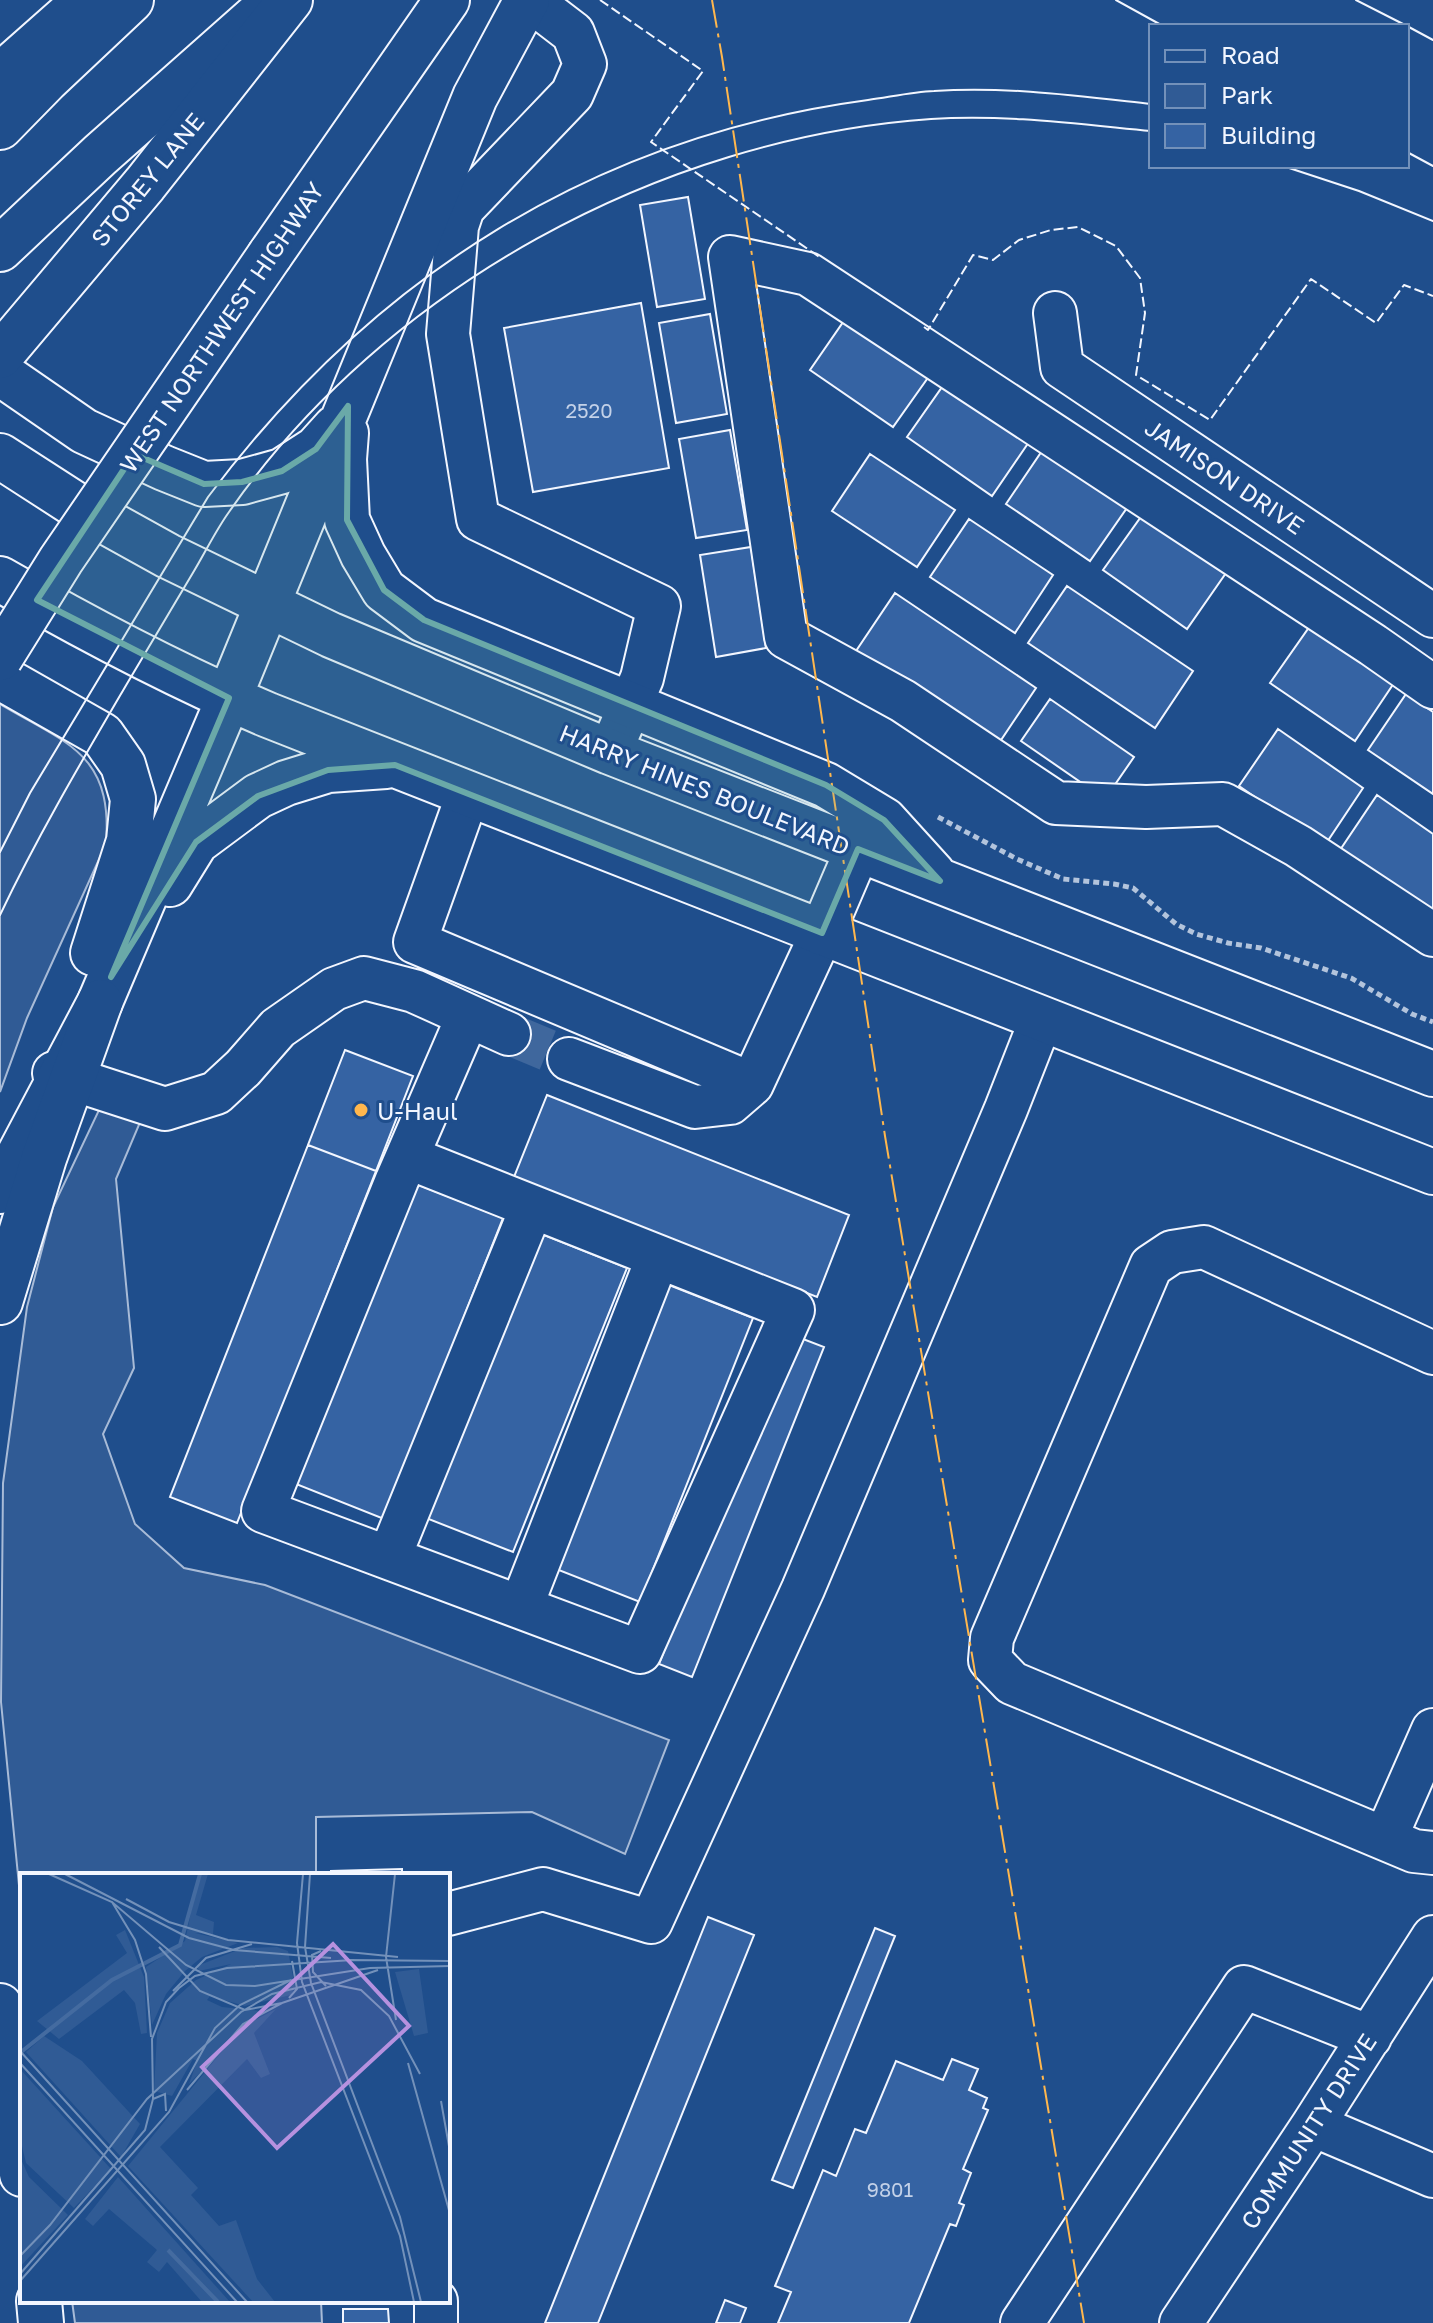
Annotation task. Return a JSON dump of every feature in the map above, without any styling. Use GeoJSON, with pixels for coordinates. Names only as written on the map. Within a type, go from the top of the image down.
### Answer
{"type":"FeatureCollection","features":[{"type":"Feature","properties":{"kind":"main road"},"geometry":{"type":"LineString","coordinates":[[0,45],[50,0]]}},
{"type":"Feature","properties":{"kind":"main road"},"geometry":{"type":"LineString","coordinates":[[0,76],[86,0]]}},
{"type":"Feature","properties":{"kind":"main road"},"geometry":{"type":"LineString","coordinates":[[0,127],[131,0]]}},
{"type":"Feature","properties":{"kind":"main road"},"geometry":{"type":"LineString","coordinates":[[0,249],[100,155],[275,0]]}},
{"type":"Feature","properties":{"kind":"main road","name":"STOREY LANE"},"geometry":{"type":"LineString","coordinates":[[0,356],[145,184],[290,0]]}},
{"type":"Feature","properties":{"kind":"main road","name":"WEST NORTHWEST HIGHWAY"},"geometry":{"type":"LineString","coordinates":[[0,658],[61,560],[447,0]]}},
{"type":"Feature","properties":{"kind":"main road"},"geometry":{"type":"LineString","coordinates":[[0,1191],[106,989],[229,698],[475,97],[529,0]]}},
{"type":"Feature","properties":{"kind":"main road"},"geometry":{"type":"LineString","coordinates":[[0,373],[84,431],[204,484],[242,482],[282,471],[316,449],[346,412]]}},
{"type":"Feature","properties":{"kind":"main road"},"geometry":{"type":"LineString","coordinates":[[346,412],[344,459],[347,520],[384,590],[424,620],[826,785],[884,820],[940,881]]}},
{"type":"Feature","properties":{"kind":"main road","name":"HARRY HINES BOULEVARD"},"geometry":{"type":"LineString","coordinates":[[0,456],[76,505],[168,556],[331,635],[610,752],[1433,1074]]}},
{"type":"Feature","properties":{"kind":"main road"},"geometry":{"type":"LineString","coordinates":[[0,579],[83,627],[229,698],[1433,1172]]}},
{"type":"Feature","properties":{"kind":"main road"},"geometry":{"type":"LineString","coordinates":[[0,677],[102,735],[123,765],[133,799],[129,841],[58,1084],[44,1158],[0,1302]]}},
{"type":"Feature","properties":{"kind":"main road"},"geometry":{"type":"LineString","coordinates":[[106,989],[196,842],[233,813],[258,796],[286,783],[328,770],[395,765]]}},
{"type":"Feature","properties":{"kind":"main road"},"geometry":{"type":"LineString","coordinates":[[822,933],[858,849]]}},
{"type":"Feature","properties":{"kind":"main road"},"geometry":{"type":"LineString","coordinates":[[0,2006],[20,2159]]}},
{"type":"Feature","properties":{"kind":"main road"},"geometry":{"type":"LineString","coordinates":[[39,2303],[41,2323]]}},
{"type":"Feature","properties":{"kind":"street"},"geometry":{"type":"LineString","coordinates":[[529,0],[573,33],[585,64],[572,94],[463,208],[457,226],[448,334],[478,519],[659,606],[642,678],[610,752]]}},
{"type":"Feature","properties":{"kind":"street"},"geometry":{"type":"LineString","coordinates":[[1433,687],[808,274],[730,257],[786,637],[903,701],[1056,803],[1146,807],[1223,804],[1298,846],[1433,935]]}},
{"type":"Feature","properties":{"kind":"street","name":"JAMISON DRIVE"},"geometry":{"type":"LineString","coordinates":[[1055,313],[1062,367],[1433,616]]}},
{"type":"Feature","properties":{"kind":"street"},"geometry":{"type":"LineString","coordinates":[[468,794],[415,942],[752,1084]]}},
{"type":"Feature","properties":{"kind":"street"},"geometry":{"type":"LineString","coordinates":[[569,1059],[695,1107],[730,1103],[752,1084],[822,933]]}},
{"type":"Feature","properties":{"kind":"street"},"geometry":{"type":"LineString","coordinates":[[58,1084],[165,1109],[216,1093],[278,1028],[334,989],[364,978],[414,991],[509,1034]]}},
{"type":"Feature","properties":{"kind":"street"},"geometry":{"type":"LineString","coordinates":[[407,1157],[793,1310],[640,1652],[263,1511],[407,1157],[468,1016]]}},
{"type":"Feature","properties":{"kind":"street"},"geometry":{"type":"LineString","coordinates":[[450,1913],[543,1889],[651,1922],[803,1589],[1041,1020]]}},
{"type":"Feature","properties":{"kind":"street"},"geometry":{"type":"LineString","coordinates":[[389,1558],[532,1207]]}},
{"type":"Feature","properties":{"kind":"street"},"geometry":{"type":"LineString","coordinates":[[1433,1353],[1204,1247],[1172,1252],[1151,1266],[992,1638],[990,1660],[1012,1683],[1414,1851],[1433,1853]]}},
{"type":"Feature","properties":{"kind":"street"},"geometry":{"type":"LineString","coordinates":[[521,1607],[658,1257]]}},
{"type":"Feature","properties":{"kind":"street"},"geometry":{"type":"LineString","coordinates":[[1385,1839],[1433,1730]]}},
{"type":"Feature","properties":{"kind":"street","name":"COMMUNITY DRIVE"},"geometry":{"type":"LineString","coordinates":[[1181,2323],[1433,1937]]}},
{"type":"Feature","properties":{"kind":"street"},"geometry":{"type":"LineString","coordinates":[[1022,2323],[1244,1987],[1370,2037]]}},
{"type":"Feature","properties":{"kind":"street"},"geometry":{"type":"LineString","coordinates":[[1313,2125],[1433,2176]]}},
{"type":"Feature","properties":{"kind":"path"},"geometry":{"type":"LineString","coordinates":[[937,817],[1063,879],[1133,888],[1176,924],[1196,934],[1261,948],[1351,978],[1412,1014],[1433,1022]]}},
{"type":"Feature","properties":{"kind":"highlighted area"},"geometry":{"type":"Polygon","coordinates":[[[348,406],[347,520],[384,590],[424,620],[826,785],[884,820],[940,881],[858,849],[822,933],[395,765],[328,770],[258,796],[196,842],[111,977],[229,698],[37,600],[134,454],[204,484],[242,482],[282,471],[316,449],[348,406]]]}},
{"type":"Feature","properties":{"kind":"green space"},"geometry":{"type":"Polygon","coordinates":[[[0,704],[65,742],[93,770],[102,789],[106,844],[27,1018],[0,1092],[0,704]]]}},
{"type":"Feature","properties":{"kind":"green space"},"geometry":{"type":"Polygon","coordinates":[[[99,1110],[144,1113],[116,1179],[134,1368],[103,1434],[135,1524],[184,1568],[265,1585],[669,1740],[625,1854],[532,1812],[316,1817],[316,1873],[20,1873],[20,1896],[1,1702],[3,1483],[27,1307],[53,1207],[99,1110]]]}},
{"type":"Feature","properties":{"kind":"green space"},"geometry":{"type":"Polygon","coordinates":[[[72,2303],[321,2303],[322,2323],[75,2323],[72,2303]]]}},
{"type":"Feature","properties":{"kind":"building"},"geometry":{"type":"Polygon","coordinates":[[[688,197],[705,299],[657,307],[640,205],[688,197]]]}},
{"type":"Feature","properties":{"kind":"building"},"geometry":{"type":"Polygon","coordinates":[[[641,303],[669,468],[533,492],[504,328],[641,303]]]}},
{"type":"Feature","properties":{"kind":"building"},"geometry":{"type":"Polygon","coordinates":[[[710,314],[727,414],[676,423],[659,323],[710,314]]]}},
{"type":"Feature","properties":{"kind":"building"},"geometry":{"type":"Polygon","coordinates":[[[848,315],[932,372],[893,427],[810,370],[848,315]]]}},
{"type":"Feature","properties":{"kind":"building"},"geometry":{"type":"Polygon","coordinates":[[[947,380],[1031,439],[992,496],[907,437],[947,380]]]}},
{"type":"Feature","properties":{"kind":"building"},"geometry":{"type":"Polygon","coordinates":[[[730,430],[747,530],[696,538],[679,439],[730,430]]]}},
{"type":"Feature","properties":{"kind":"building"},"geometry":{"type":"Polygon","coordinates":[[[1044,448],[1129,505],[1090,561],[1006,504],[1044,448]]]}},
{"type":"Feature","properties":{"kind":"building"},"geometry":{"type":"Polygon","coordinates":[[[870,454],[955,510],[917,567],[832,511],[870,454]]]}},
{"type":"Feature","properties":{"kind":"building"},"geometry":{"type":"Polygon","coordinates":[[[1143,514],[1226,573],[1187,629],[1103,570],[1143,514]]]}},
{"type":"Feature","properties":{"kind":"building"},"geometry":{"type":"Polygon","coordinates":[[[969,519],[1053,575],[1015,633],[930,577],[969,519]]]}},
{"type":"Feature","properties":{"kind":"building"},"geometry":{"type":"Polygon","coordinates":[[[751,547],[766,648],[716,657],[700,555],[751,547]]]}},
{"type":"Feature","properties":{"kind":"building"},"geometry":{"type":"Polygon","coordinates":[[[1067,586],[1193,671],[1155,728],[1028,643],[1067,586]]]}},
{"type":"Feature","properties":{"kind":"building"},"geometry":{"type":"Polygon","coordinates":[[[895,593],[1036,688],[997,746],[856,651],[895,593]]]}},
{"type":"Feature","properties":{"kind":"building"},"geometry":{"type":"Polygon","coordinates":[[[1310,626],[1394,683],[1355,741],[1270,683],[1310,626]]]}},
{"type":"Feature","properties":{"kind":"building"},"geometry":{"type":"Polygon","coordinates":[[[1406,694],[1433,712],[1433,794],[1368,750],[1406,694]]]}},
{"type":"Feature","properties":{"kind":"building"},"geometry":{"type":"Polygon","coordinates":[[[1050,699],[1134,757],[1105,799],[1021,741],[1050,699]]]}},
{"type":"Feature","properties":{"kind":"building"},"geometry":{"type":"Polygon","coordinates":[[[1278,729],[1363,788],[1325,845],[1239,786],[1278,729]]]}},
{"type":"Feature","properties":{"kind":"building"},"geometry":{"type":"Polygon","coordinates":[[[1377,795],[1433,834],[1433,918],[1338,853],[1377,795]]]}},
{"type":"Feature","properties":{"kind":"building","name":"U-Haul"},"geometry":{"type":"Polygon","coordinates":[[[345,1050],[413,1076],[376,1171],[308,1145],[345,1050]]]}},
{"type":"Feature","properties":{"kind":"building"},"geometry":{"type":"Polygon","coordinates":[[[547,1095],[849,1215],[817,1297],[514,1177],[547,1095]]]}},
{"type":"Feature","properties":{"kind":"building"},"geometry":{"type":"Polygon","coordinates":[[[308,1145],[376,1171],[237,1523],[170,1497],[308,1145]]]}},
{"type":"Feature","properties":{"kind":"building"},"geometry":{"type":"Polygon","coordinates":[[[414,1183],[503,1218],[384,1519],[296,1484],[414,1183]]]}},
{"type":"Feature","properties":{"kind":"building"},"geometry":{"type":"Polygon","coordinates":[[[539,1233],[627,1268],[513,1552],[426,1518],[539,1233]]]}},
{"type":"Feature","properties":{"kind":"building"},"geometry":{"type":"Polygon","coordinates":[[[664,1283],[753,1318],[640,1602],[551,1567],[664,1283]]]}},
{"type":"Feature","properties":{"kind":"building"},"geometry":{"type":"Polygon","coordinates":[[[790,1334],[824,1347],[692,1677],[659,1664],[790,1334]]]}},
{"type":"Feature","properties":{"kind":"building"},"geometry":{"type":"Polygon","coordinates":[[[402,1869],[402,1873],[331,1873],[402,1869]]]}},
{"type":"Feature","properties":{"kind":"building"},"geometry":{"type":"Polygon","coordinates":[[[708,1917],[754,1935],[598,2323],[545,2323],[708,1917]]]}},
{"type":"Feature","properties":{"kind":"building"},"geometry":{"type":"Polygon","coordinates":[[[875,1928],[895,1936],[793,2188],[772,2180],[875,1928]]]}},
{"type":"Feature","properties":{"kind":"building"},"geometry":{"type":"Polygon","coordinates":[[[952,2059],[978,2069],[969,2090],[987,2098],[983,2108],[988,2110],[963,2169],[971,2173],[959,2203],[964,2205],[956,2226],[950,2224],[909,2323],[778,2323],[791,2292],[775,2286],[823,2170],[836,2176],[855,2129],[866,2133],[896,2061],[943,2080],[952,2059]]]}},
{"type":"Feature","properties":{"kind":"building"},"geometry":{"type":"Polygon","coordinates":[[[725,2300],[746,2308],[740,2323],[716,2323],[725,2300]]]}},
{"type":"Feature","properties":{"kind":"building"},"geometry":{"type":"Polygon","coordinates":[[[343,2309],[388,2309],[389,2323],[343,2323],[343,2309]]]}},
{"type":"Feature","properties":{"kind":"tunnel"},"geometry":{"type":"LineString","coordinates":[[509,1034],[569,1059]]}},
{"type":"Feature","properties":{"kind":"tram line"},"geometry":{"type":"LineString","coordinates":[[1116,0],[1159,24]]}},
{"type":"Feature","properties":{"kind":"tram line"},"geometry":{"type":"LineString","coordinates":[[1356,0],[1403,24]]}},
{"type":"Feature","properties":{"kind":"tram line"},"geometry":{"type":"LineString","coordinates":[[1409,27],[1433,40]]}},
{"type":"Feature","properties":{"kind":"tram line"},"geometry":{"type":"LineString","coordinates":[[0,852],[30,793],[208,497],[272,418],[342,347],[417,284],[497,230],[582,184],[672,147],[767,119],[909,93],[961,90],[1042,93],[1149,104]]}},
{"type":"Feature","properties":{"kind":"tram line"},"geometry":{"type":"LineString","coordinates":[[0,915],[78,768],[229,512],[293,432],[366,359],[448,294],[537,239],[631,193],[729,157],[829,132],[958,118],[1041,120],[1149,131]]}},
{"type":"Feature","properties":{"kind":"tram line"},"geometry":{"type":"LineString","coordinates":[[1409,153],[1433,166]]}},
{"type":"Feature","properties":{"kind":"tram line"},"geometry":{"type":"LineString","coordinates":[[1289,168],[1359,191],[1433,221]]}},
{"type":"Feature","properties":{"kind":"fence"},"geometry":{"type":"LineString","coordinates":[[600,0],[703,71],[651,142],[821,258]]}},
{"type":"Feature","properties":{"kind":"fence"},"geometry":{"type":"LineString","coordinates":[[924,327],[928,330],[973,255],[993,260],[1019,240],[1051,230],[1078,227],[1116,246],[1140,278],[1145,313],[1136,375],[1210,420],[1311,279],[1376,323],[1404,285],[1433,296]]}},
{"type":"Feature","properties":{"kind":"power"},"geometry":{"type":"LineString","coordinates":[[712,0],[885,1136],[1084,2323]]}},
{"type":"Feature","properties":{"kind":"place","name":"U-Haul"},"geometry":{"type":"Point","coordinates":[361,1110]}}]}
